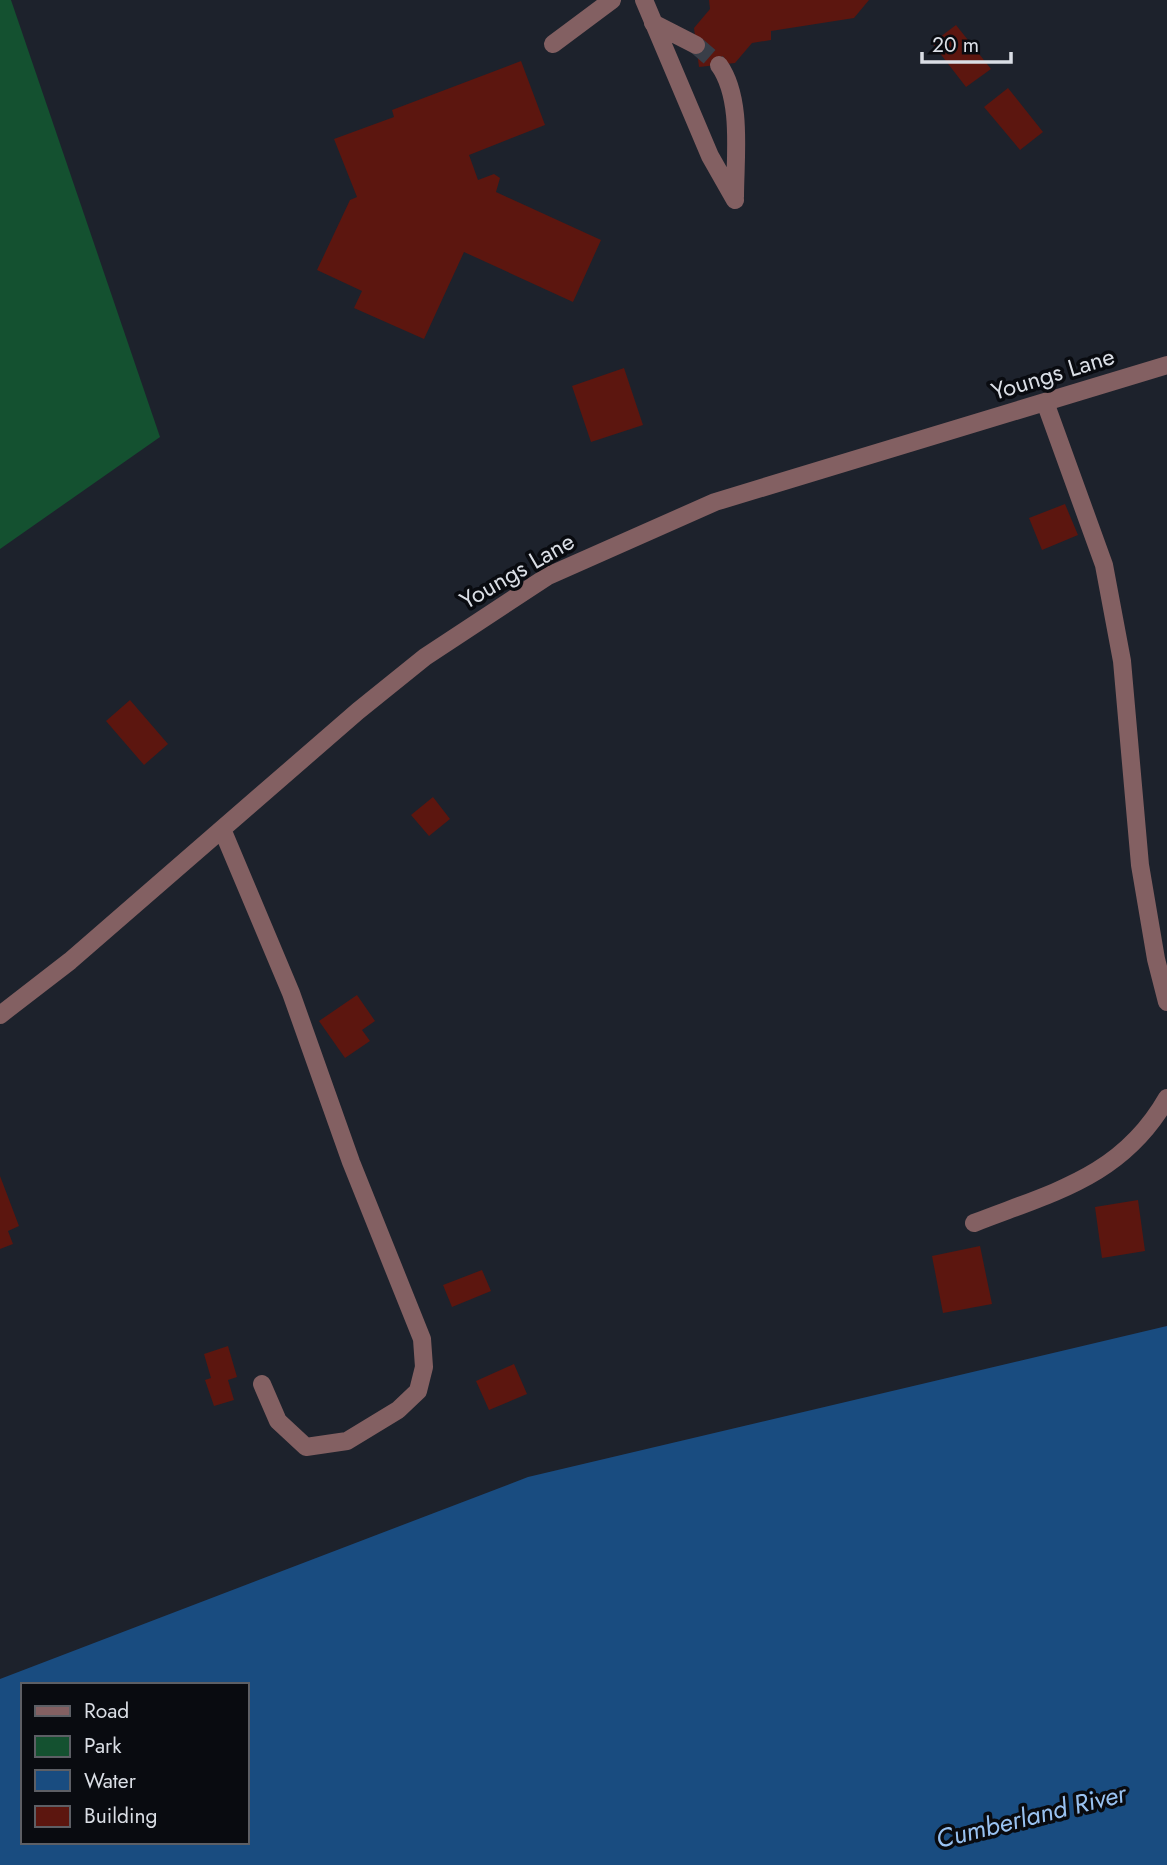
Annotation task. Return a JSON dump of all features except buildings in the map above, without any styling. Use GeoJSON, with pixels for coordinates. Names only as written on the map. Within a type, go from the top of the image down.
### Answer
{"type":"FeatureCollection","features":[{"type":"Feature","properties":{"kind":"street"},"geometry":{"type":"LineString","coordinates":[[553,44],[612,0]]}},
{"type":"Feature","properties":{"kind":"street"},"geometry":{"type":"LineString","coordinates":[[643,0],[710,156],[735,200],[734,117],[730,89],[719,65]]}},
{"type":"Feature","properties":{"kind":"street"},"geometry":{"type":"LineString","coordinates":[[653,23],[696,45]]}},
{"type":"Feature","properties":{"kind":"street","name":"Youngs Lane"},"geometry":{"type":"LineString","coordinates":[[0,1014],[70,961],[425,657],[548,576],[715,502],[1167,365]]}},
{"type":"Feature","properties":{"kind":"street"},"geometry":{"type":"LineString","coordinates":[[1045,401],[1104,565],[1122,661],[1140,865],[1156,958],[1167,1002]]}},
{"type":"Feature","properties":{"kind":"street"},"geometry":{"type":"LineString","coordinates":[[222,829],[291,993],[351,1163],[422,1339],[424,1367],[418,1391],[398,1410],[347,1441],[306,1447],[278,1421],[262,1384]]}},
{"type":"Feature","properties":{"kind":"street"},"geometry":{"type":"LineString","coordinates":[[974,1223],[1061,1189],[1107,1167],[1137,1142],[1167,1098]]}},
{"type":"Feature","properties":{"kind":"green space"},"geometry":{"type":"Polygon","coordinates":[[[0,0],[11,0],[160,437],[0,549],[0,0]]]}},
{"type":"Feature","properties":{"kind":"water","name":"Cumberland River"},"geometry":{"type":"Polygon","coordinates":[[[1167,1326],[1167,1865],[0,1865],[0,1679],[528,1477],[1167,1326]]]}},
{"type":"Feature","properties":{"kind":"tunnel"},"geometry":{"type":"LineString","coordinates":[[696,45],[719,65]]}}]}
